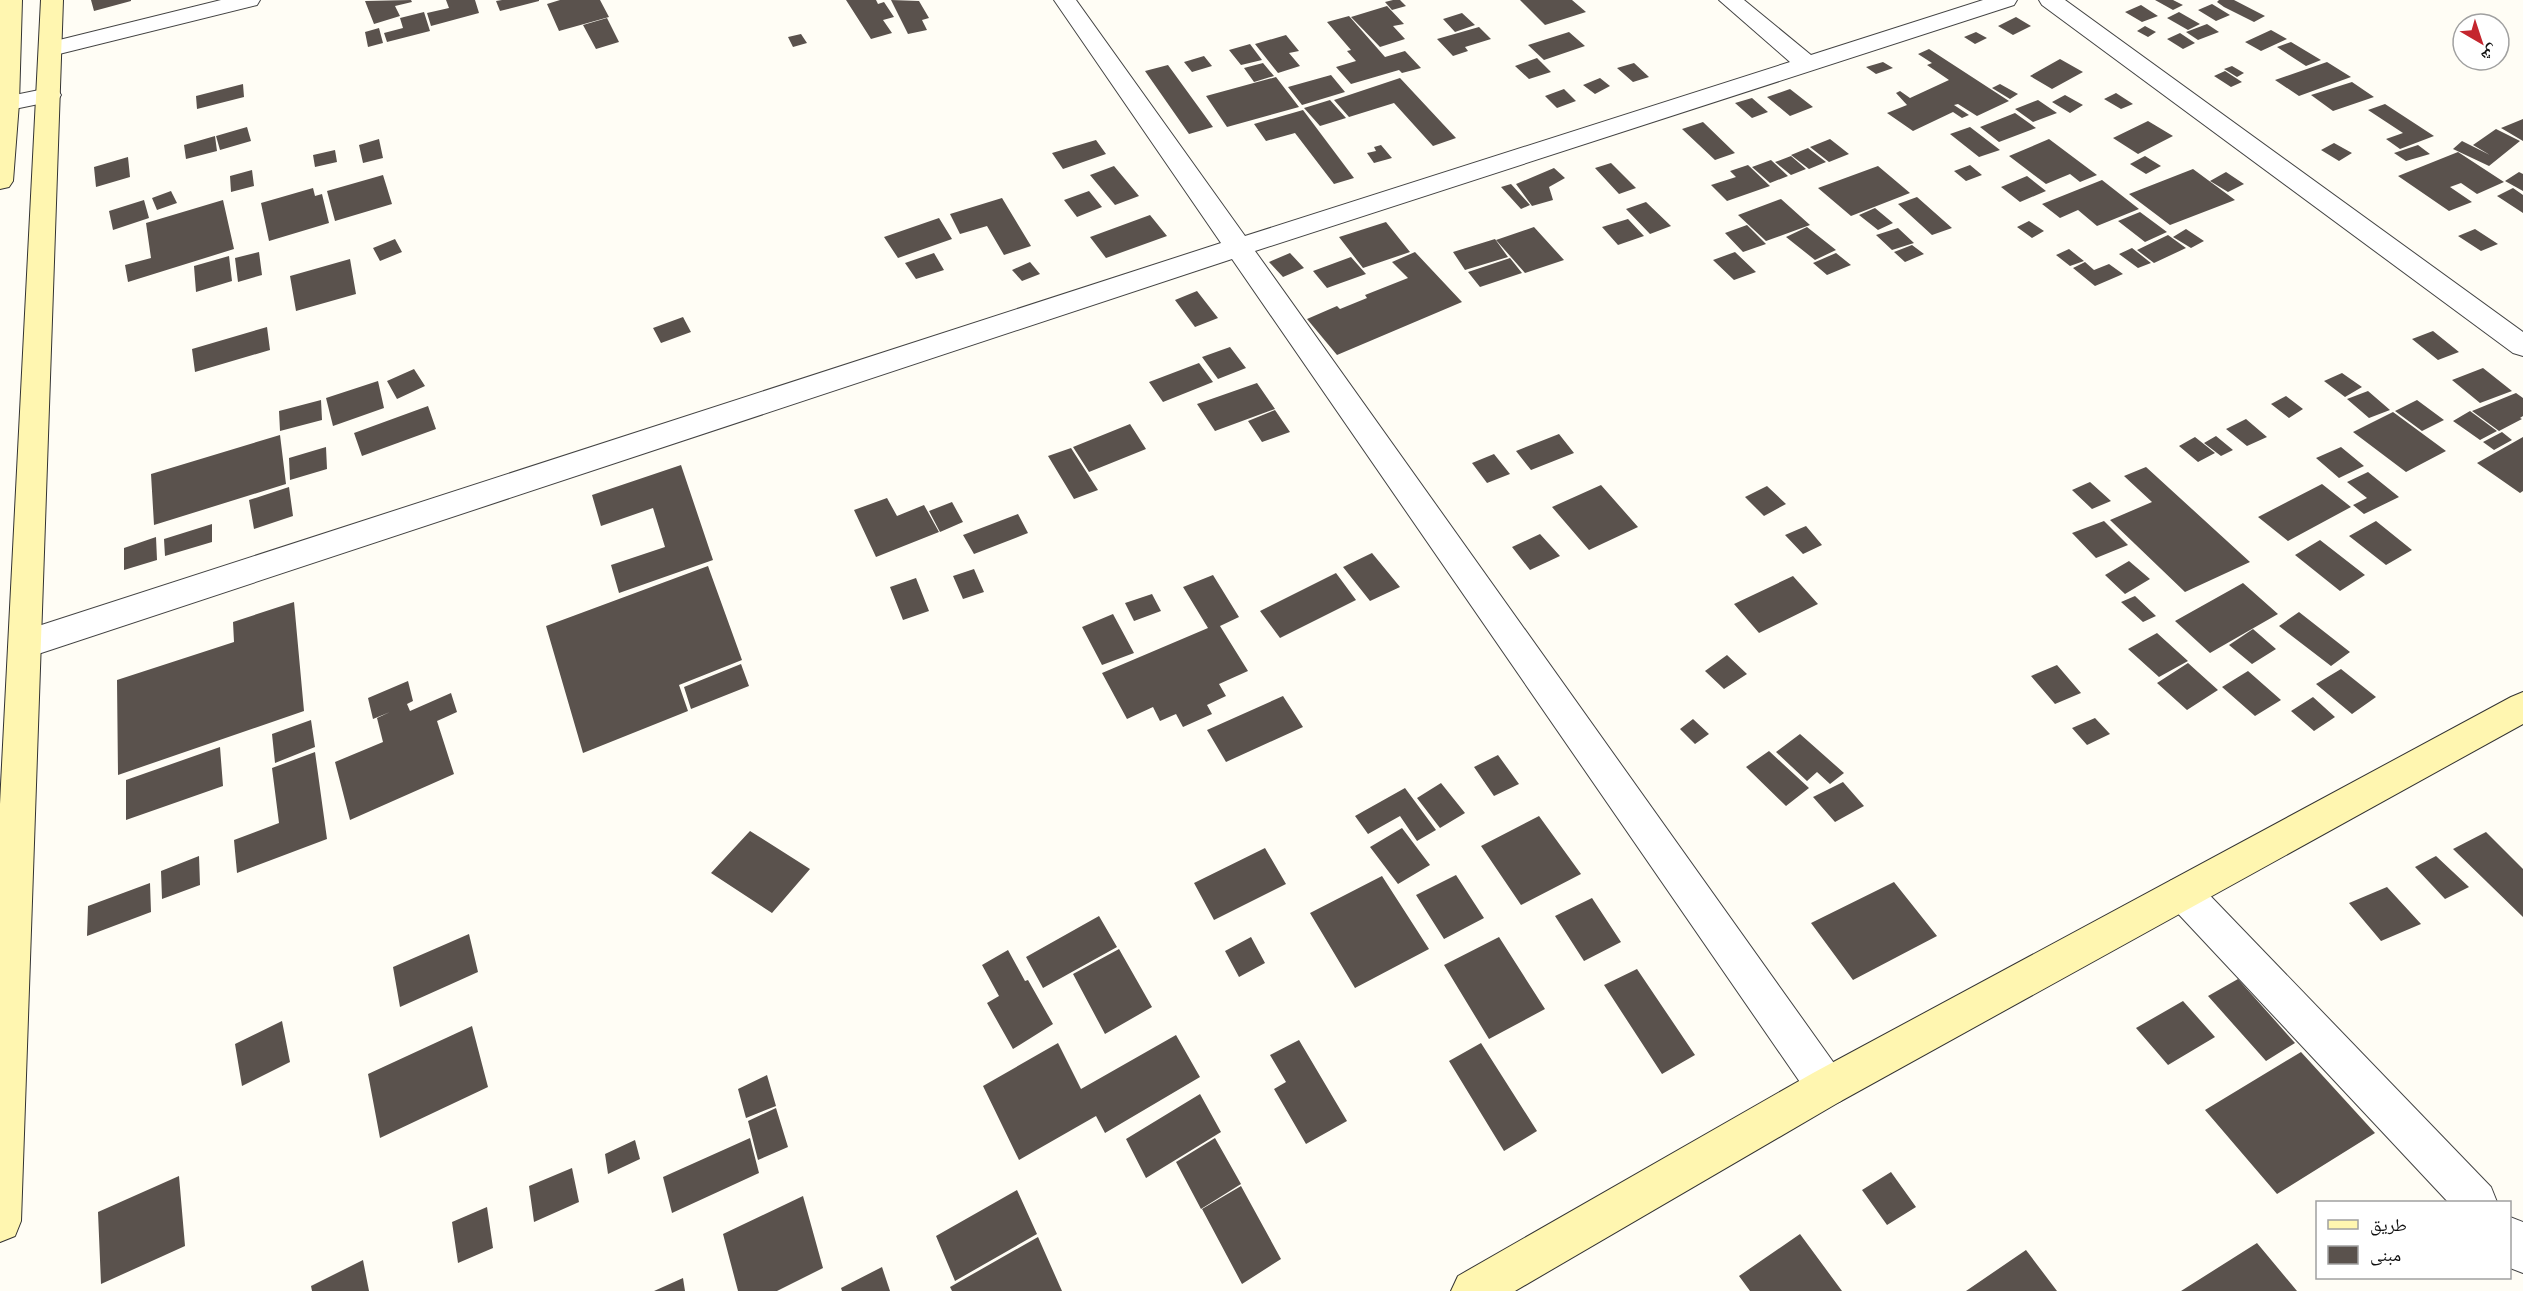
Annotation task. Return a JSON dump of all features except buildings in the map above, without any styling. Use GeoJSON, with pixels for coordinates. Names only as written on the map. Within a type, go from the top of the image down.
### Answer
{"type":"FeatureCollection","features":[{"type":"Feature","properties":{"kind":"street"},"geometry":{"type":"LineString","coordinates":[[0,181],[11,0]]}},
{"type":"Feature","properties":{"kind":"street"},"geometry":{"type":"LineString","coordinates":[[0,1221],[52,0]]}},
{"type":"Feature","properties":{"kind":"street"},"geometry":{"type":"LineString","coordinates":[[51,49],[249,0]]}},
{"type":"Feature","properties":{"kind":"street"},"geometry":{"type":"LineString","coordinates":[[1065,0],[1827,1087]]}},
{"type":"Feature","properties":{"kind":"street"},"geometry":{"type":"LineString","coordinates":[[1730,0],[1807,64]]}},
{"type":"Feature","properties":{"kind":"street"},"geometry":{"type":"LineString","coordinates":[[26,644],[2006,0]]}},
{"type":"Feature","properties":{"kind":"street"},"geometry":{"type":"LineString","coordinates":[[2050,0],[2523,346]]}},
{"type":"Feature","properties":{"kind":"street"},"geometry":{"type":"LineString","coordinates":[[4,104],[49,95]]}},
{"type":"Feature","properties":{"kind":"street"},"geometry":{"type":"LineString","coordinates":[[1473,1291],[1827,1087],[2523,707]]}},
{"type":"Feature","properties":{"kind":"street"},"geometry":{"type":"LineString","coordinates":[[2183,892],[2474,1201]]}},
{"type":"Feature","properties":{"kind":"street"},"geometry":{"type":"LineString","coordinates":[[2511,1239],[2523,1252]]}}]}
